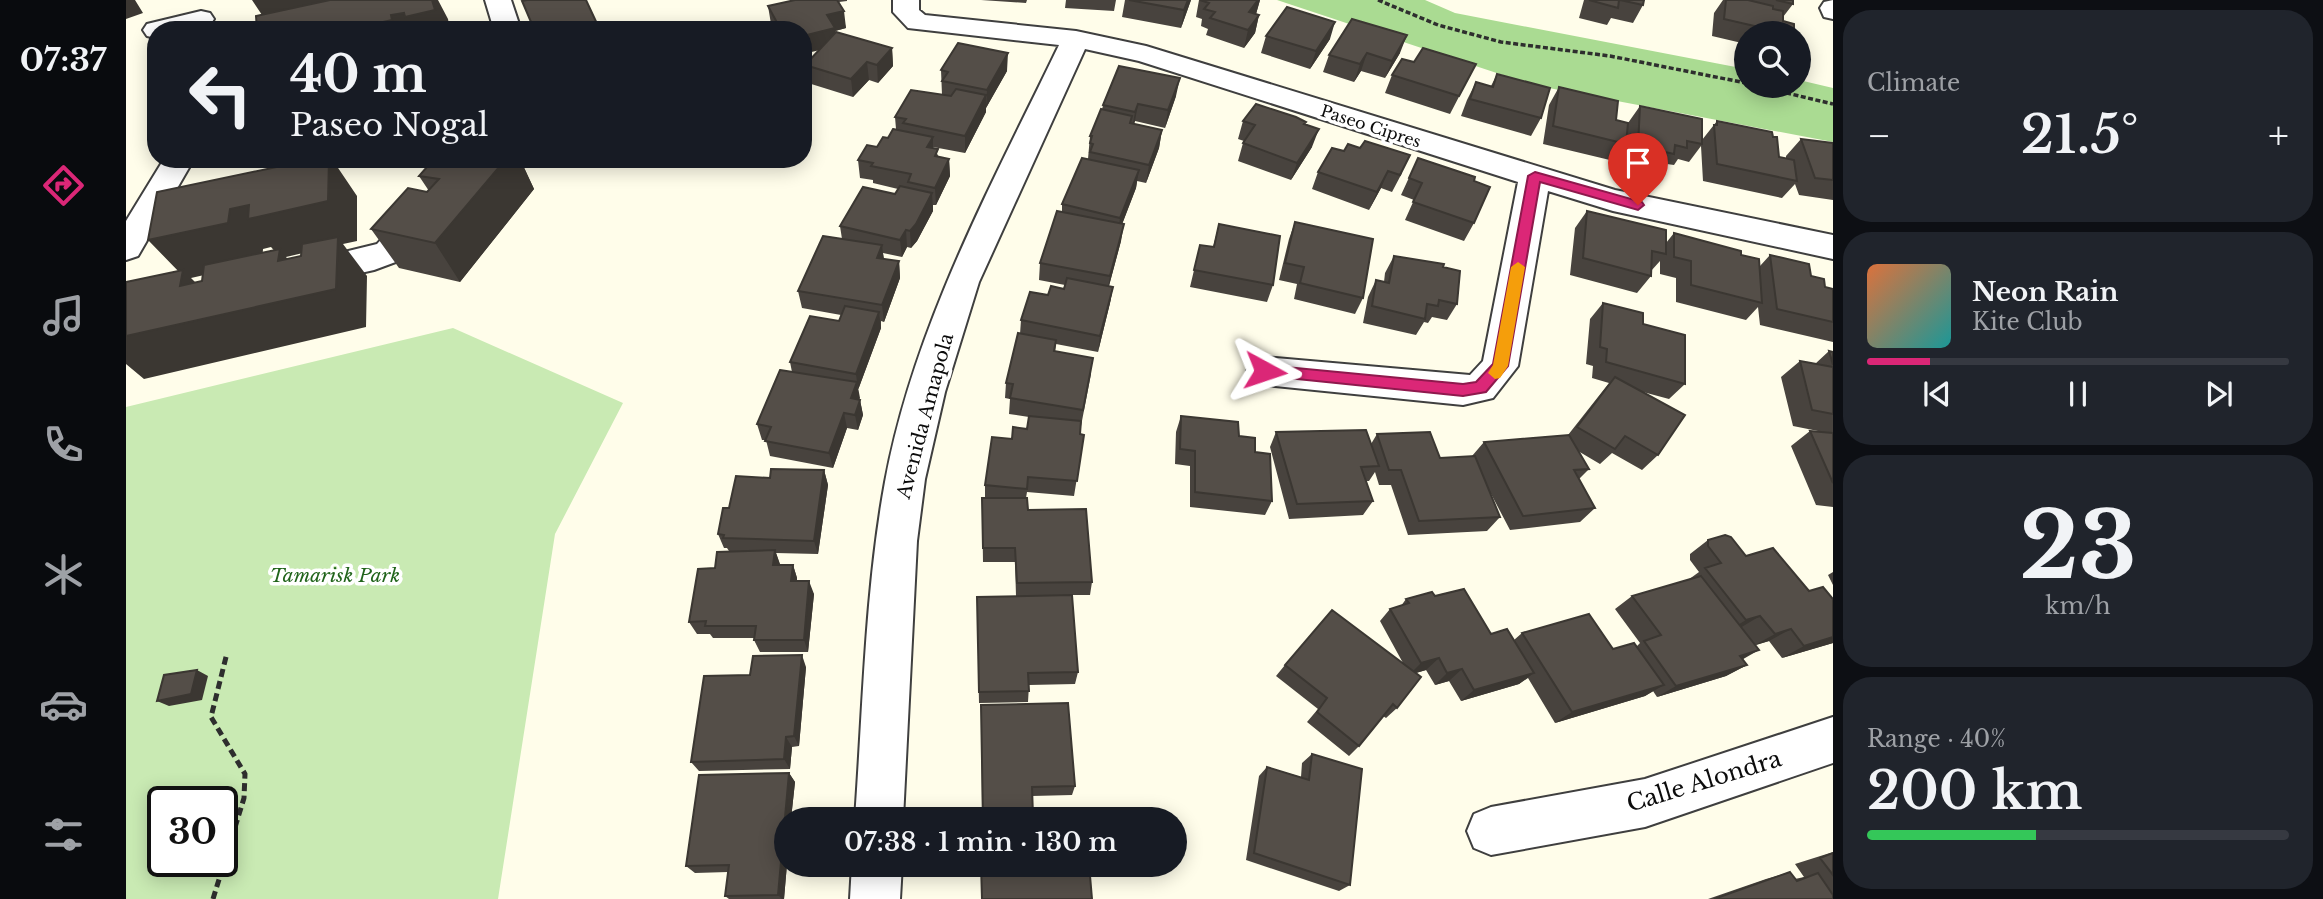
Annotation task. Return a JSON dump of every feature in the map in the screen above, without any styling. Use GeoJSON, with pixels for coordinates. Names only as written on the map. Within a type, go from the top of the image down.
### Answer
{"type":"FeatureCollection","features":[{"type":"Feature","properties":{"kind":"street"},"geometry":{"type":"LineString","coordinates":[[498,0],[505,21]]}},
{"type":"Feature","properties":{"kind":"street","name":"Paseo Cipres"},"geometry":{"type":"LineString","coordinates":[[908,8],[917,22],[1076,39],[1146,54],[1423,143],[1613,200],[1833,247]]}},
{"type":"Feature","properties":{"kind":"street","name":"Avenida Amapola"},"geometry":{"type":"LineString","coordinates":[[880,807],[896,541],[905,480],[927,392],[962,282],[1076,39]]}},
{"type":"Feature","properties":{"kind":"street"},"geometry":{"type":"LineString","coordinates":[[126,248],[174,168]]}},
{"type":"Feature","properties":{"kind":"street"},"geometry":{"type":"LineString","coordinates":[[1265,371],[1463,390],[1480,388],[1500,366],[1535,176]]}},
{"type":"Feature","properties":{"kind":"street"},"geometry":{"type":"LineString","coordinates":[[280,278],[374,258],[389,252],[441,194]]}},
{"type":"Feature","properties":{"kind":"street","name":"Calle Alondra"},"geometry":{"type":"LineString","coordinates":[[1492,831],[1644,803],[1833,740]]}},
{"type":"Feature","properties":{"kind":"street"},"geometry":{"type":"LineString","coordinates":[[875,899],[876,877]]}},
{"type":"Feature","properties":{"kind":"path"},"geometry":{"type":"LineString","coordinates":[[1378,0],[1438,25],[1501,42],[1610,56],[1734,81]]}},
{"type":"Feature","properties":{"kind":"path"},"geometry":{"type":"LineString","coordinates":[[1808,98],[1833,104]]}},
{"type":"Feature","properties":{"kind":"path"},"geometry":{"type":"LineString","coordinates":[[213,899],[244,798],[245,774],[211,717],[227,653]]}},
{"type":"Feature","properties":{"kind":"green space"},"geometry":{"type":"Polygon","coordinates":[[[1277,0],[1425,0],[1455,13],[1734,67],[1734,98],[1811,98],[1811,83],[1833,88],[1833,142],[1533,85],[1277,0]]]}},
{"type":"Feature","properties":{"kind":"green space","name":"Tamarisk Park"},"geometry":{"type":"Polygon","coordinates":[[[453,328],[623,403],[555,534],[498,899],[126,899],[126,407],[453,328]]]}},
{"type":"Feature","properties":{"kind":"building"},"geometry":{"type":"Polygon","coordinates":[[[330,0],[432,0],[435,10],[405,17],[404,13],[391,15],[392,20],[388,21],[256,21],[256,16],[330,0]]]}},
{"type":"Feature","properties":{"kind":"building"},"geometry":{"type":"Polygon","coordinates":[[[586,0],[596,21],[531,21],[522,1],[586,0]]]}},
{"type":"Feature","properties":{"kind":"building"},"geometry":{"type":"Polygon","coordinates":[[[795,0],[837,0],[844,11],[827,15],[835,28],[812,34],[812,21],[776,21],[768,6],[795,0]]]}},
{"type":"Feature","properties":{"kind":"building"},"geometry":{"type":"Polygon","coordinates":[[[1129,0],[1188,0],[1184,10],[1129,0]]]}},
{"type":"Feature","properties":{"kind":"building"},"geometry":{"type":"Polygon","coordinates":[[[1200,0],[1258,0],[1249,12],[1259,15],[1248,30],[1210,18],[1215,12],[1204,9],[1209,3],[1200,0]]]}},
{"type":"Feature","properties":{"kind":"building"},"geometry":{"type":"Polygon","coordinates":[[[1589,0],[1619,0],[1618,8],[1589,0]]]}},
{"type":"Feature","properties":{"kind":"building"},"geometry":{"type":"Polygon","coordinates":[[[1620,0],[1644,0],[1643,5],[1620,0]]]}},
{"type":"Feature","properties":{"kind":"building"},"geometry":{"type":"Polygon","coordinates":[[[1726,0],[1748,0],[1783,11],[1783,21],[1724,19],[1726,0]]]}},
{"type":"Feature","properties":{"kind":"building"},"geometry":{"type":"Polygon","coordinates":[[[1776,0],[1793,0],[1793,4],[1776,0]]]}},
{"type":"Feature","properties":{"kind":"building"},"geometry":{"type":"Polygon","coordinates":[[[1287,7],[1335,22],[1316,51],[1266,36],[1287,7]]]}},
{"type":"Feature","properties":{"kind":"building"},"geometry":{"type":"Polygon","coordinates":[[[1352,19],[1407,35],[1392,61],[1367,53],[1360,64],[1329,55],[1352,19]]]}},
{"type":"Feature","properties":{"kind":"building"},"geometry":{"type":"Polygon","coordinates":[[[836,32],[892,48],[877,65],[867,62],[851,79],[812,67],[812,58],[836,32]]]}},
{"type":"Feature","properties":{"kind":"building"},"geometry":{"type":"Polygon","coordinates":[[[958,43],[1008,53],[987,90],[942,81],[948,72],[941,70],[958,43]]]}},
{"type":"Feature","properties":{"kind":"building"},"geometry":{"type":"Polygon","coordinates":[[[1423,48],[1476,64],[1459,96],[1392,75],[1402,59],[1414,62],[1423,48]]]}},
{"type":"Feature","properties":{"kind":"building"},"geometry":{"type":"Polygon","coordinates":[[[1119,66],[1180,78],[1168,110],[1138,104],[1135,112],[1103,105],[1119,66]]]}},
{"type":"Feature","properties":{"kind":"building"},"geometry":{"type":"Polygon","coordinates":[[[1497,74],[1550,88],[1541,118],[1470,99],[1476,82],[1493,87],[1497,74]]]}},
{"type":"Feature","properties":{"kind":"building"},"geometry":{"type":"Polygon","coordinates":[[[1559,87],[1618,101],[1616,120],[1628,123],[1626,144],[1553,126],[1559,87]]]}},
{"type":"Feature","properties":{"kind":"building"},"geometry":{"type":"Polygon","coordinates":[[[956,89],[986,95],[965,136],[903,123],[906,119],[895,117],[911,90],[951,96],[956,89]]]}},
{"type":"Feature","properties":{"kind":"building"},"geometry":{"type":"Polygon","coordinates":[[[1256,104],[1296,117],[1306,122],[1304,124],[1319,129],[1297,163],[1243,143],[1255,125],[1243,121],[1256,104]]]}},
{"type":"Feature","properties":{"kind":"building"},"geometry":{"type":"Polygon","coordinates":[[[1640,106],[1702,119],[1702,144],[1687,141],[1687,148],[1675,145],[1674,154],[1638,146],[1640,106]]]}},
{"type":"Feature","properties":{"kind":"building"},"geometry":{"type":"Polygon","coordinates":[[[1101,109],[1132,116],[1130,123],[1162,130],[1149,165],[1090,152],[1093,144],[1090,143],[1090,136],[1101,109]]]}},
{"type":"Feature","properties":{"kind":"building"},"geometry":{"type":"Polygon","coordinates":[[[1717,121],[1772,132],[1773,137],[1777,137],[1779,157],[1794,160],[1797,181],[1717,164],[1714,125],[1717,125],[1717,121]]]}},
{"type":"Feature","properties":{"kind":"building"},"geometry":{"type":"Polygon","coordinates":[[[893,129],[933,137],[927,147],[938,149],[935,156],[949,159],[935,188],[908,182],[911,174],[871,166],[873,163],[858,160],[867,145],[877,147],[883,137],[888,138],[893,129]]]}},
{"type":"Feature","properties":{"kind":"building"},"geometry":{"type":"Polygon","coordinates":[[[1801,139],[1833,143],[1833,180],[1815,178],[1801,139]]]}},
{"type":"Feature","properties":{"kind":"building"},"geometry":{"type":"Polygon","coordinates":[[[1365,141],[1410,155],[1400,175],[1388,171],[1377,192],[1318,172],[1332,148],[1344,151],[1348,144],[1360,148],[1365,141]]]}},
{"type":"Feature","properties":{"kind":"building"},"geometry":{"type":"Polygon","coordinates":[[[1082,158],[1139,170],[1120,218],[1062,204],[1082,158]]]}},
{"type":"Feature","properties":{"kind":"building"},"geometry":{"type":"Polygon","coordinates":[[[1418,158],[1475,177],[1474,181],[1490,187],[1474,223],[1413,202],[1422,183],[1409,178],[1418,158]]]}},
{"type":"Feature","properties":{"kind":"building"},"geometry":{"type":"Polygon","coordinates":[[[272,168],[329,168],[328,201],[248,219],[249,205],[230,209],[228,223],[148,240],[157,192],[272,168]]]}},
{"type":"Feature","properties":{"kind":"building"},"geometry":{"type":"Polygon","coordinates":[[[426,168],[498,168],[435,243],[371,229],[408,188],[427,192],[439,179],[419,176],[426,168]]]}},
{"type":"Feature","properties":{"kind":"building"},"geometry":{"type":"Polygon","coordinates":[[[900,186],[932,193],[916,224],[910,231],[906,230],[900,240],[840,226],[863,187],[895,194],[900,186]]]}},
{"type":"Feature","properties":{"kind":"building"},"geometry":{"type":"Polygon","coordinates":[[[1057,211],[1124,224],[1110,276],[1040,263],[1057,211]]]}},
{"type":"Feature","properties":{"kind":"building"},"geometry":{"type":"Polygon","coordinates":[[[1587,211],[1666,230],[1666,254],[1652,251],[1651,276],[1583,258],[1587,211]]]}},
{"type":"Feature","properties":{"kind":"building"},"geometry":{"type":"Polygon","coordinates":[[[1295,222],[1373,239],[1363,298],[1300,283],[1304,267],[1285,263],[1295,222]]]}},
{"type":"Feature","properties":{"kind":"building"},"geometry":{"type":"Polygon","coordinates":[[[1219,224],[1280,236],[1273,285],[1194,270],[1200,245],[1214,247],[1219,224]]]}},
{"type":"Feature","properties":{"kind":"building"},"geometry":{"type":"Polygon","coordinates":[[[1674,233],[1741,251],[1741,255],[1759,259],[1762,303],[1691,285],[1691,261],[1674,257],[1674,233]]]}},
{"type":"Feature","properties":{"kind":"building"},"geometry":{"type":"Polygon","coordinates":[[[823,236],[882,245],[877,258],[899,261],[882,305],[798,291],[823,236]]]}},
{"type":"Feature","properties":{"kind":"building"},"geometry":{"type":"Polygon","coordinates":[[[338,237],[336,289],[126,336],[126,282],[183,270],[180,286],[202,281],[204,265],[280,249],[278,261],[301,256],[302,244],[338,237]]]}},
{"type":"Feature","properties":{"kind":"building"},"geometry":{"type":"Polygon","coordinates":[[[1770,255],[1809,264],[1811,276],[1824,279],[1825,287],[1833,289],[1833,322],[1777,309],[1770,255]]]}},
{"type":"Feature","properties":{"kind":"building"},"geometry":{"type":"Polygon","coordinates":[[[1394,256],[1444,264],[1443,267],[1460,271],[1457,304],[1439,300],[1438,306],[1427,304],[1425,319],[1372,306],[1376,280],[1389,283],[1394,256]]]}},
{"type":"Feature","properties":{"kind":"building"},"geometry":{"type":"Polygon","coordinates":[[[1067,278],[1113,287],[1100,336],[1021,320],[1030,292],[1048,295],[1051,286],[1064,289],[1067,278]]]}},
{"type":"Feature","properties":{"kind":"building"},"geometry":{"type":"Polygon","coordinates":[[[1603,303],[1643,313],[1643,324],[1685,335],[1685,384],[1606,362],[1607,349],[1600,347],[1603,303]]]}},
{"type":"Feature","properties":{"kind":"building"},"geometry":{"type":"Polygon","coordinates":[[[845,306],[879,312],[856,374],[790,362],[810,316],[839,321],[845,306]]]}},
{"type":"Feature","properties":{"kind":"building"},"geometry":{"type":"Polygon","coordinates":[[[1018,333],[1056,340],[1054,351],[1093,358],[1083,410],[1010,398],[1013,384],[1006,383],[1018,333]]]}},
{"type":"Feature","properties":{"kind":"building"},"geometry":{"type":"Polygon","coordinates":[[[1800,361],[1833,367],[1833,414],[1812,410],[1800,361]]]}},
{"type":"Feature","properties":{"kind":"building"},"geometry":{"type":"Polygon","coordinates":[[[780,370],[857,382],[851,398],[860,400],[855,415],[844,413],[829,453],[765,441],[771,427],[757,424],[780,370]]]}},
{"type":"Feature","properties":{"kind":"building"},"geometry":{"type":"Polygon","coordinates":[[[1615,377],[1685,415],[1658,455],[1625,436],[1615,449],[1577,427],[1615,377]]]}},
{"type":"Feature","properties":{"kind":"building"},"geometry":{"type":"Polygon","coordinates":[[[1029,416],[1081,421],[1080,434],[1084,435],[1077,481],[1028,477],[1027,489],[985,485],[992,437],[1012,439],[1013,427],[1027,429],[1029,416]]]}},
{"type":"Feature","properties":{"kind":"building"},"geometry":{"type":"Polygon","coordinates":[[[1181,416],[1238,422],[1239,436],[1255,438],[1255,452],[1270,454],[1272,501],[1195,492],[1195,451],[1180,449],[1181,416]]]}},
{"type":"Feature","properties":{"kind":"building"},"geometry":{"type":"Polygon","coordinates":[[[1366,430],[1379,466],[1361,467],[1373,501],[1297,504],[1276,432],[1366,430]]]}},
{"type":"Feature","properties":{"kind":"building"},"geometry":{"type":"Polygon","coordinates":[[[1810,431],[1833,433],[1833,483],[1810,431]]]}},
{"type":"Feature","properties":{"kind":"building"},"geometry":{"type":"Polygon","coordinates":[[[1430,432],[1440,458],[1475,456],[1500,517],[1419,521],[1401,470],[1389,470],[1377,434],[1430,432]]]}},
{"type":"Feature","properties":{"kind":"building"},"geometry":{"type":"Polygon","coordinates":[[[1569,435],[1589,469],[1574,470],[1595,508],[1523,516],[1484,442],[1569,435]]]}},
{"type":"Feature","properties":{"kind":"building"},"geometry":{"type":"Polygon","coordinates":[[[771,469],[824,470],[814,541],[723,538],[724,535],[718,534],[723,508],[729,508],[736,476],[770,478],[771,469]]]}},
{"type":"Feature","properties":{"kind":"building"},"geometry":{"type":"Polygon","coordinates":[[[982,498],[1027,498],[1028,510],[1086,509],[1092,582],[1017,583],[1015,548],[983,548],[982,498]]]}},
{"type":"Feature","properties":{"kind":"building"},"geometry":{"type":"Polygon","coordinates":[[[1725,535],[1731,537],[1746,556],[1773,548],[1809,591],[1823,587],[1833,599],[1833,637],[1804,646],[1791,629],[1775,634],[1760,616],[1746,620],[1705,568],[1721,563],[1708,546],[1708,540],[1725,535]]]}},
{"type":"Feature","properties":{"kind":"building"},"geometry":{"type":"Polygon","coordinates":[[[775,550],[773,565],[793,565],[791,581],[809,581],[804,640],[754,640],[756,626],[705,626],[706,621],[689,622],[698,569],[715,568],[717,552],[775,550]]]}},
{"type":"Feature","properties":{"kind":"building"},"geometry":{"type":"Polygon","coordinates":[[[1701,576],[1759,650],[1740,656],[1747,665],[1676,686],[1644,641],[1661,635],[1632,596],[1701,576]]]}},
{"type":"Feature","properties":{"kind":"building"},"geometry":{"type":"Polygon","coordinates":[[[1464,589],[1491,634],[1507,629],[1534,673],[1474,690],[1462,669],[1447,673],[1439,658],[1421,663],[1390,609],[1409,603],[1406,599],[1432,592],[1435,596],[1464,589]]]}},
{"type":"Feature","properties":{"kind":"building"},"geometry":{"type":"Polygon","coordinates":[[[1072,595],[1078,672],[1028,673],[1029,691],[979,692],[977,597],[1072,595]]]}},
{"type":"Feature","properties":{"kind":"building"},"geometry":{"type":"Polygon","coordinates":[[[1332,610],[1421,677],[1397,708],[1393,704],[1359,746],[1317,712],[1327,698],[1285,665],[1332,610]]]}},
{"type":"Feature","properties":{"kind":"building"},"geometry":{"type":"Polygon","coordinates":[[[1589,614],[1613,649],[1634,643],[1664,685],[1572,712],[1522,633],[1589,614]]]}},
{"type":"Feature","properties":{"kind":"building"},"geometry":{"type":"Polygon","coordinates":[[[802,655],[794,736],[786,737],[784,759],[691,762],[704,676],[750,675],[753,656],[802,655]]]}},
{"type":"Feature","properties":{"kind":"building"},"geometry":{"type":"Polygon","coordinates":[[[197,670],[191,694],[157,701],[164,675],[197,670]]]}},
{"type":"Feature","properties":{"kind":"building"},"geometry":{"type":"Polygon","coordinates":[[[1068,703],[1075,786],[1032,787],[1033,807],[983,807],[981,705],[1068,703]]]}},
{"type":"Feature","properties":{"kind":"building"},"geometry":{"type":"Polygon","coordinates":[[[1312,754],[1362,769],[1350,885],[1254,853],[1267,767],[1309,780],[1312,754]]]}},
{"type":"Feature","properties":{"kind":"building"},"geometry":{"type":"Polygon","coordinates":[[[789,773],[786,807],[774,807],[774,877],[780,877],[778,895],[725,896],[729,865],[686,866],[699,775],[789,773]]]}},
{"type":"Feature","properties":{"kind":"building"},"geometry":{"type":"Polygon","coordinates":[[[1833,853],[1833,875],[1820,858],[1833,853]]]}},
{"type":"Feature","properties":{"kind":"building"},"geometry":{"type":"Polygon","coordinates":[[[1790,872],[1797,881],[1818,873],[1833,899],[1714,899],[1790,872]]]}},
{"type":"Feature","properties":{"kind":"building"},"geometry":{"type":"Polygon","coordinates":[[[981,877],[1090,877],[1092,899],[982,899],[981,877]]]}},
{"type":"Feature","properties":{"kind":"slow traffic"},"geometry":{"type":"LineString","coordinates":[[1495,373],[1500,366],[1518,267]]}},
{"type":"Feature","properties":{"kind":"route"},"geometry":{"type":"LineString","coordinates":[[1265,371],[1463,390],[1480,388],[1500,366],[1535,176],[1638,205]]}}]}
